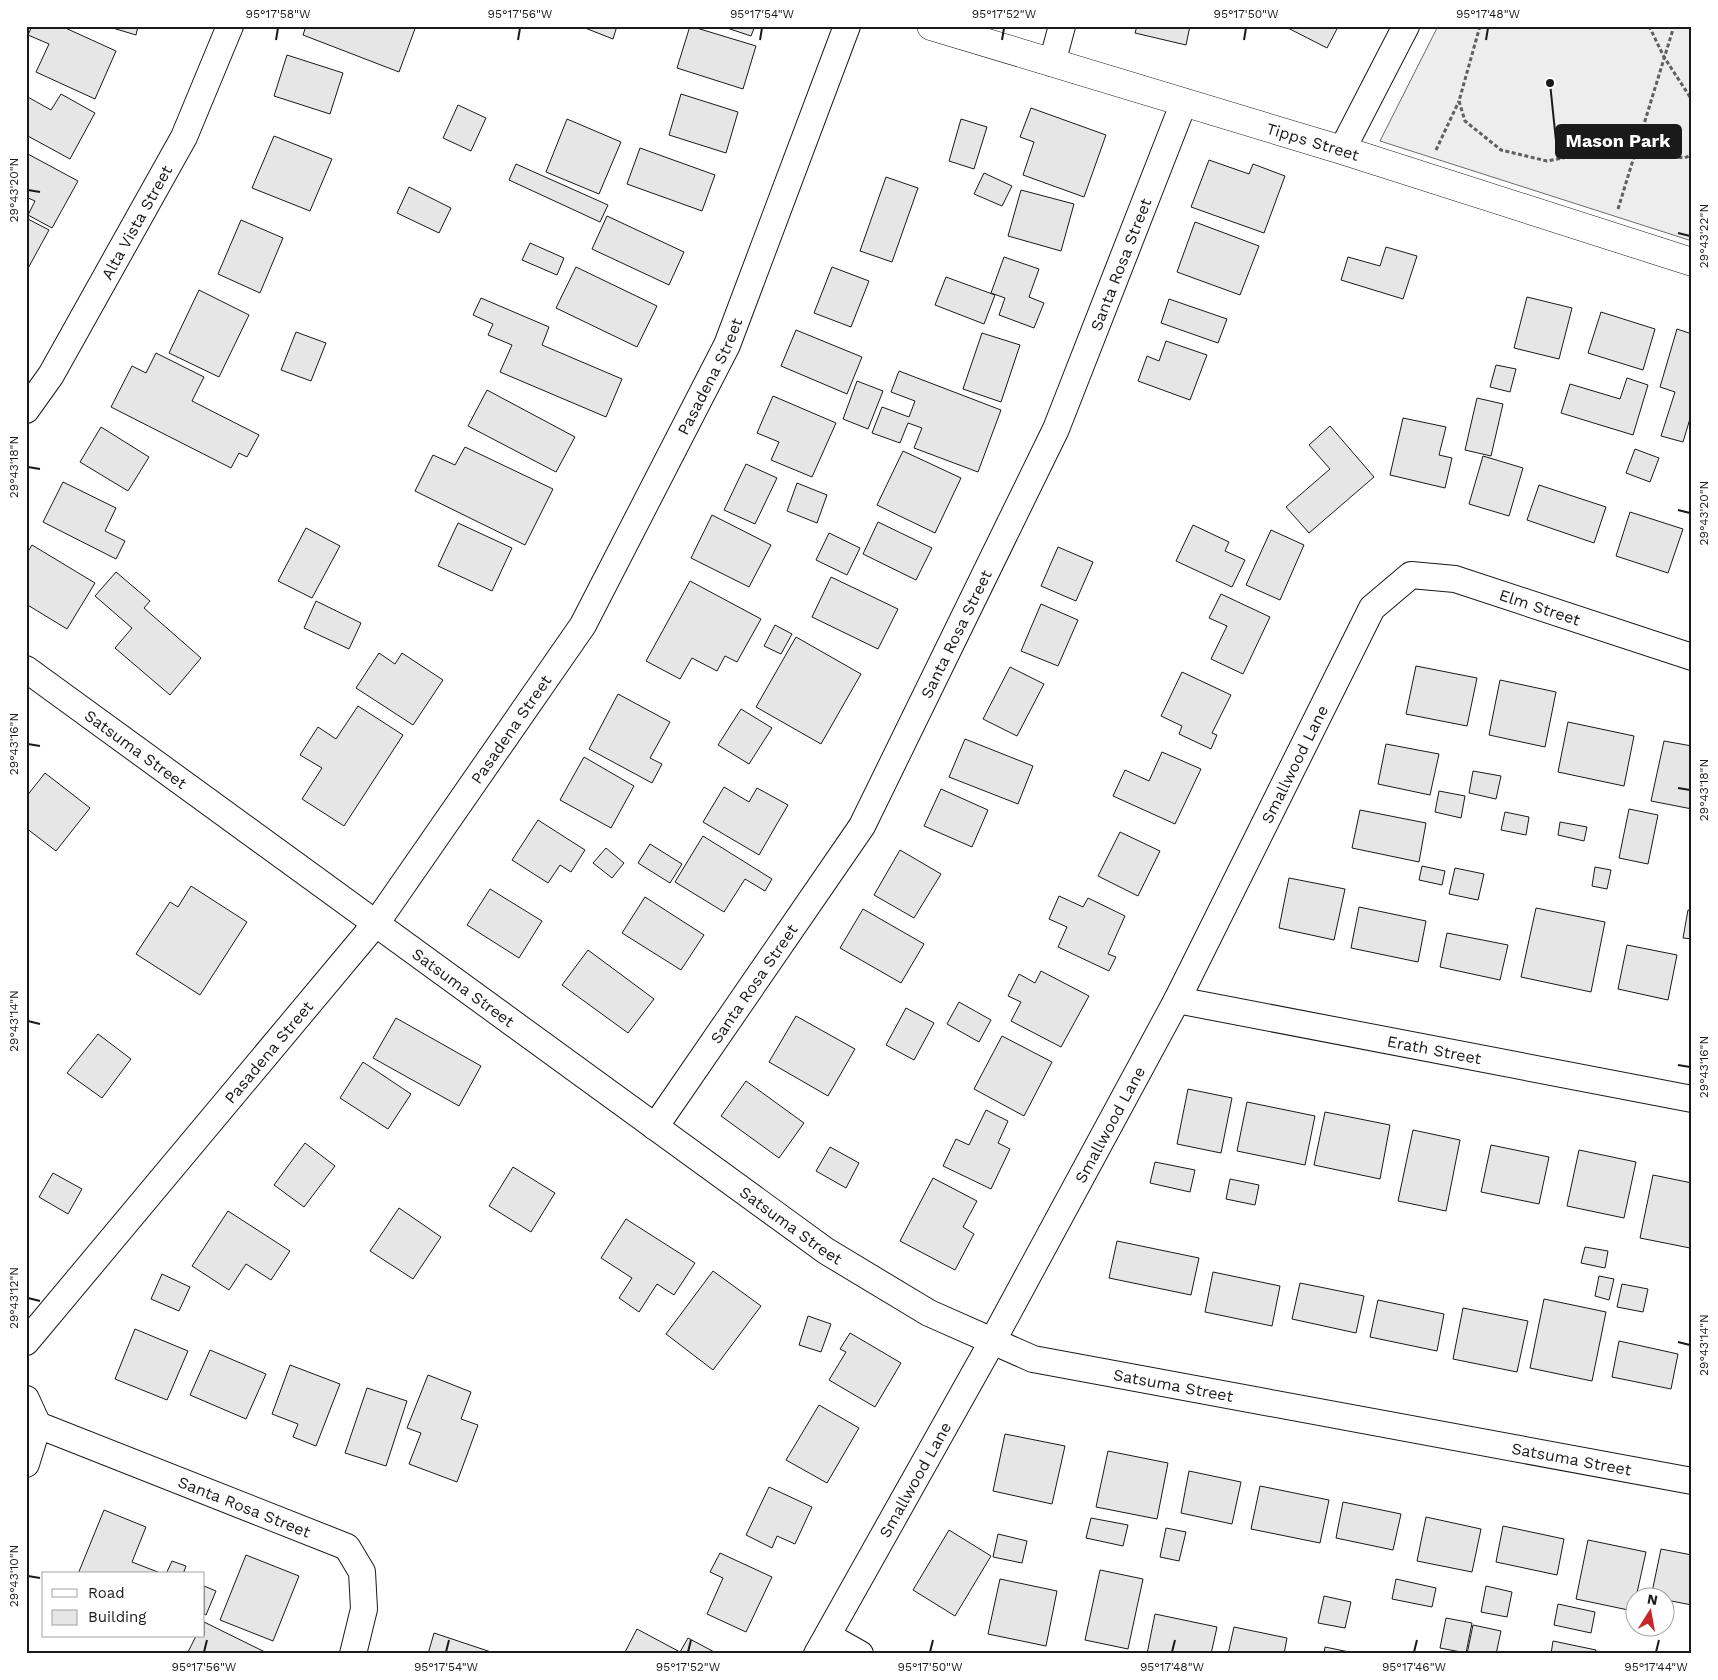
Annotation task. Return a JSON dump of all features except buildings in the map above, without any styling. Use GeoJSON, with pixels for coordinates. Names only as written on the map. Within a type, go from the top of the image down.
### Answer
{"type":"FeatureCollection","features":[{"type":"Feature","properties":{"kind":"street","name":"Alta Vista Street"},"geometry":{"type":"LineString","coordinates":[[26,410],[51,375],[184,137],[230,26]]}},
{"type":"Feature","properties":{"kind":"street","name":"Pasadena Street"},"geometry":{"type":"LineString","coordinates":[[26,1342],[377,922],[583,625],[727,345],[847,26]]}},
{"type":"Feature","properties":{"kind":"street","name":"Tipps Street"},"geometry":{"type":"LineString","coordinates":[[931,26],[1342,150],[1692,262]]}},
{"type":"Feature","properties":{"kind":"street"},"geometry":{"type":"LineString","coordinates":[[1052,63],[1062,26]]}},
{"type":"Feature","properties":{"kind":"street"},"geometry":{"type":"LineString","coordinates":[[1342,150],[1406,26]]}},
{"type":"Feature","properties":{"kind":"street","name":"Santa Rosa Street"},"geometry":{"type":"LineString","coordinates":[[655,1127],[862,826],[1056,429],[1184,102]]}},
{"type":"Feature","properties":{"kind":"street","name":"Elm Street"},"geometry":{"type":"LineString","coordinates":[[1391,592],[1411,575],[1455,579],[1692,658]]}},
{"type":"Feature","properties":{"kind":"street","name":"Smallwood Lane"},"geometry":{"type":"LineString","coordinates":[[822,1645],[992,1342],[1177,1000],[1372,608],[1391,592]]}},
{"type":"Feature","properties":{"kind":"street","name":"Satsuma Street"},"geometry":{"type":"LineString","coordinates":[[26,669],[377,922],[826,1251],[929,1313],[1033,1359],[1692,1482]]}},
{"type":"Feature","properties":{"kind":"street","name":"Erath Street"},"geometry":{"type":"LineString","coordinates":[[1177,1000],[1692,1098]]}},
{"type":"Feature","properties":{"kind":"street"},"geometry":{"type":"LineString","coordinates":[[26,1399],[38,1425],[26,1464]]}},
{"type":"Feature","properties":{"kind":"street","name":"Santa Rosa Street"},"geometry":{"type":"LineString","coordinates":[[38,1425],[347,1547],[362,1572],[364,1610],[353,1654]]}},
{"type":"Feature","properties":{"kind":"street"},"geometry":{"type":"LineString","coordinates":[[822,1645],[860,1654]]}},
{"type":"Feature","properties":{"kind":"path"},"geometry":{"type":"LineString","coordinates":[[1414,173],[1435,151],[1459,101],[1480,26]]}},
{"type":"Feature","properties":{"kind":"path"},"geometry":{"type":"LineString","coordinates":[[1648,26],[1664,57],[1692,100]]}},
{"type":"Feature","properties":{"kind":"path"},"geometry":{"type":"LineString","coordinates":[[1609,236],[1637,151],[1674,26]]}},
{"type":"Feature","properties":{"kind":"path"},"geometry":{"type":"LineString","coordinates":[[1459,101],[1466,121],[1501,150],[1547,160],[1590,153],[1637,151],[1684,158],[1692,155]]}},
{"type":"Feature","properties":{"kind":"shaded area"},"geometry":{"type":"Polygon","coordinates":[[[1438,26],[1692,26],[1692,241],[1380,141],[1438,26]]]}},
{"type":"Feature","properties":{"kind":"place","name":"Mason Park"},"geometry":{"type":"Point","coordinates":[1550,83]}}]}
